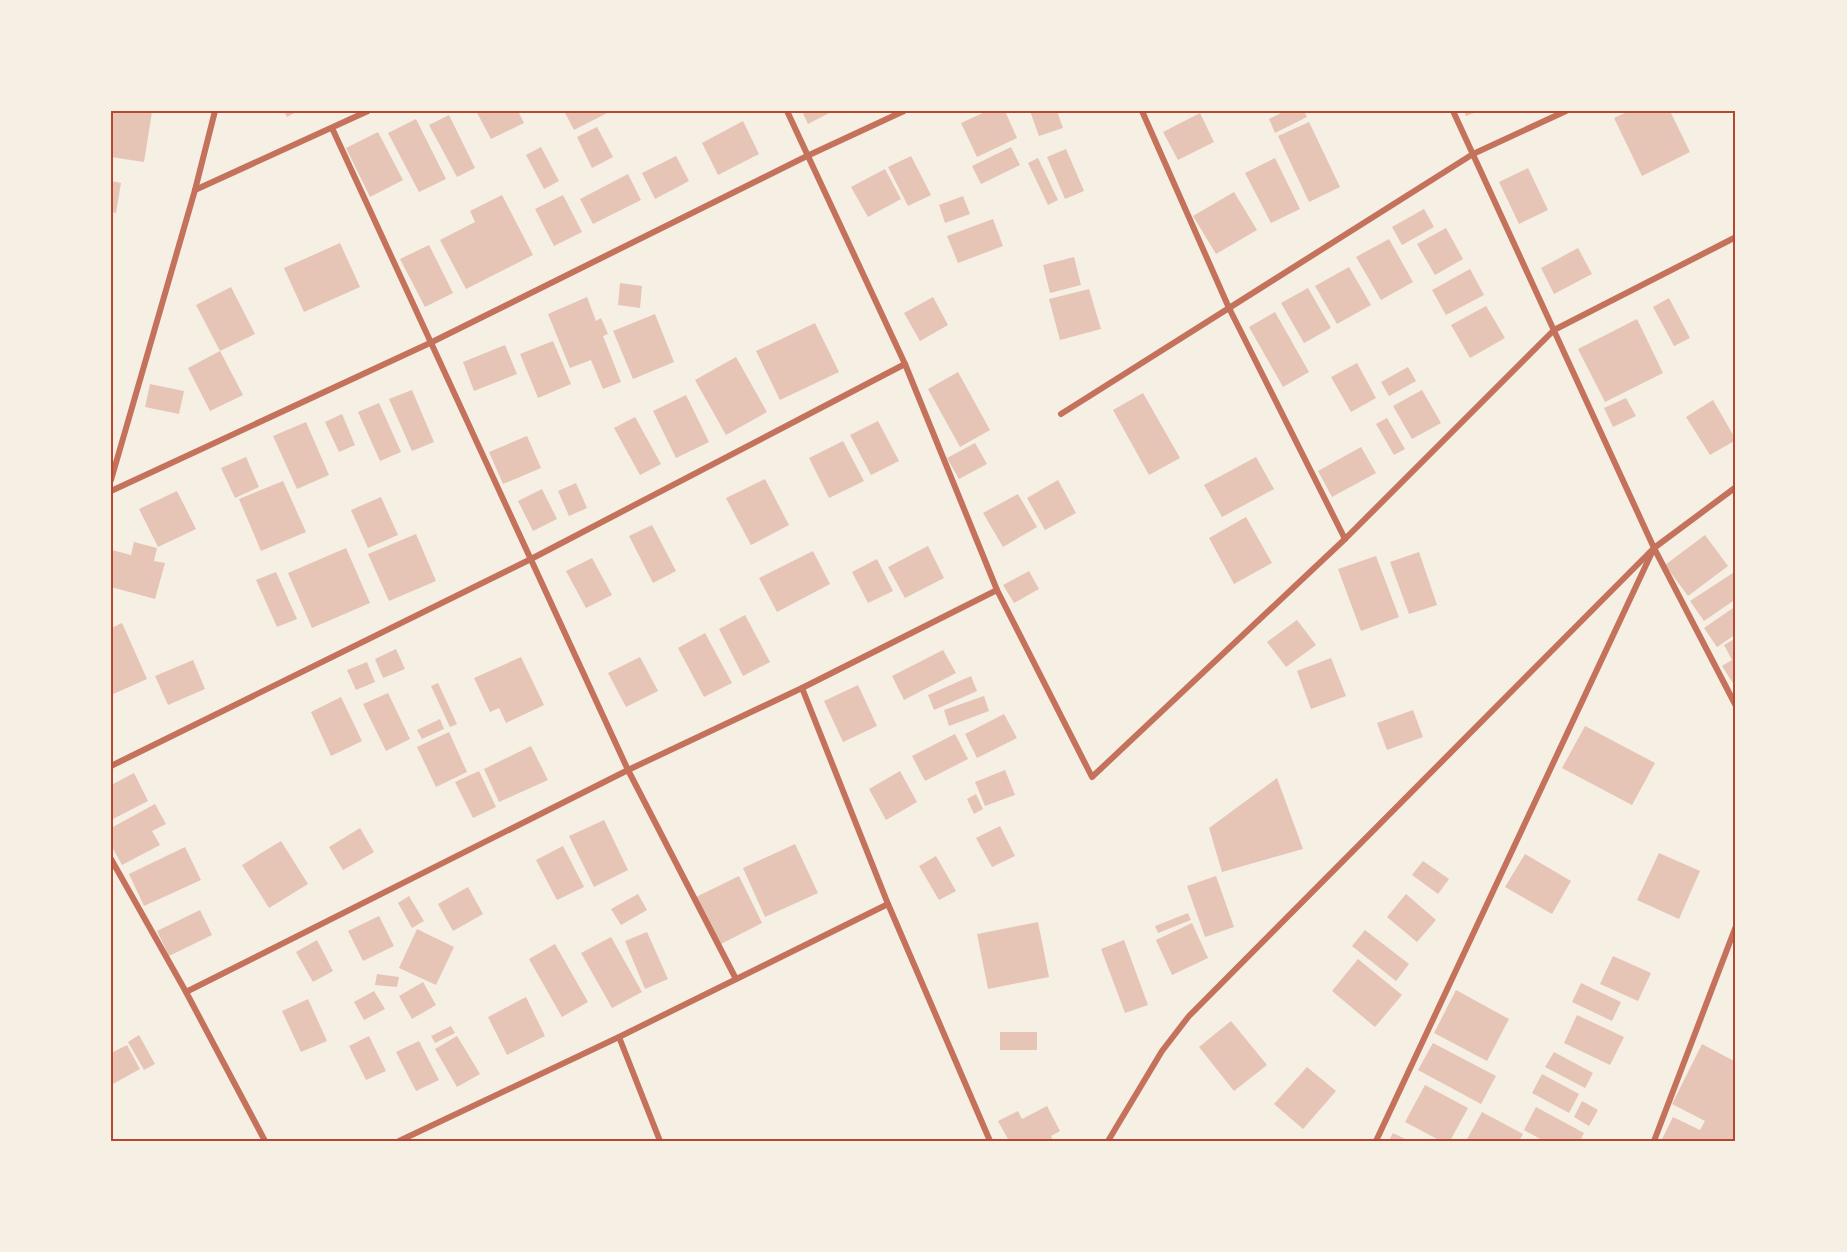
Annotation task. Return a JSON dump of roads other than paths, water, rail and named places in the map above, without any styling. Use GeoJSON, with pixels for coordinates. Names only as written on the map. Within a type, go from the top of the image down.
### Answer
{"type":"FeatureCollection","features":[{"type":"Feature","properties":{"kind":"street"},"geometry":{"type":"LineString","coordinates":[[111,480],[195,190],[215,111]]}},
{"type":"Feature","properties":{"kind":"street"},"geometry":{"type":"LineString","coordinates":[[195,190],[368,111]]}},
{"type":"Feature","properties":{"kind":"street"},"geometry":{"type":"LineString","coordinates":[[787,111],[905,364],[997,590],[1092,777],[1345,539],[1554,330],[1736,237]]}},
{"type":"Feature","properties":{"kind":"street"},"geometry":{"type":"LineString","coordinates":[[111,491],[430,343],[807,156],[904,111]]}},
{"type":"Feature","properties":{"kind":"street"},"geometry":{"type":"LineString","coordinates":[[1142,111],[1229,308],[1345,539]]}},
{"type":"Feature","properties":{"kind":"street"},"geometry":{"type":"LineString","coordinates":[[1453,111],[1654,548],[1736,706]]}},
{"type":"Feature","properties":{"kind":"street"},"geometry":{"type":"LineString","coordinates":[[1061,414],[1473,154],[1566,111]]}},
{"type":"Feature","properties":{"kind":"street"},"geometry":{"type":"LineString","coordinates":[[332,128],[628,770],[736,979]]}},
{"type":"Feature","properties":{"kind":"street"},"geometry":{"type":"LineString","coordinates":[[111,766],[531,559],[905,364]]}},
{"type":"Feature","properties":{"kind":"street"},"geometry":{"type":"LineString","coordinates":[[1108,1141],[1162,1050],[1189,1016],[1654,548],[1736,487]]}},
{"type":"Feature","properties":{"kind":"street"},"geometry":{"type":"LineString","coordinates":[[1376,1141],[1654,548]]}},
{"type":"Feature","properties":{"kind":"street"},"geometry":{"type":"LineString","coordinates":[[186,992],[628,770],[802,688],[997,590]]}},
{"type":"Feature","properties":{"kind":"street"},"geometry":{"type":"LineString","coordinates":[[802,688],[888,904],[990,1141]]}},
{"type":"Feature","properties":{"kind":"street"},"geometry":{"type":"LineString","coordinates":[[111,859],[266,1141]]}},
{"type":"Feature","properties":{"kind":"street"},"geometry":{"type":"LineString","coordinates":[[399,1141],[619,1037],[888,904]]}},
{"type":"Feature","properties":{"kind":"street"},"geometry":{"type":"LineString","coordinates":[[1654,1141],[1736,926]]}},
{"type":"Feature","properties":{"kind":"street"},"geometry":{"type":"LineString","coordinates":[[619,1037],[660,1141]]}}]}
